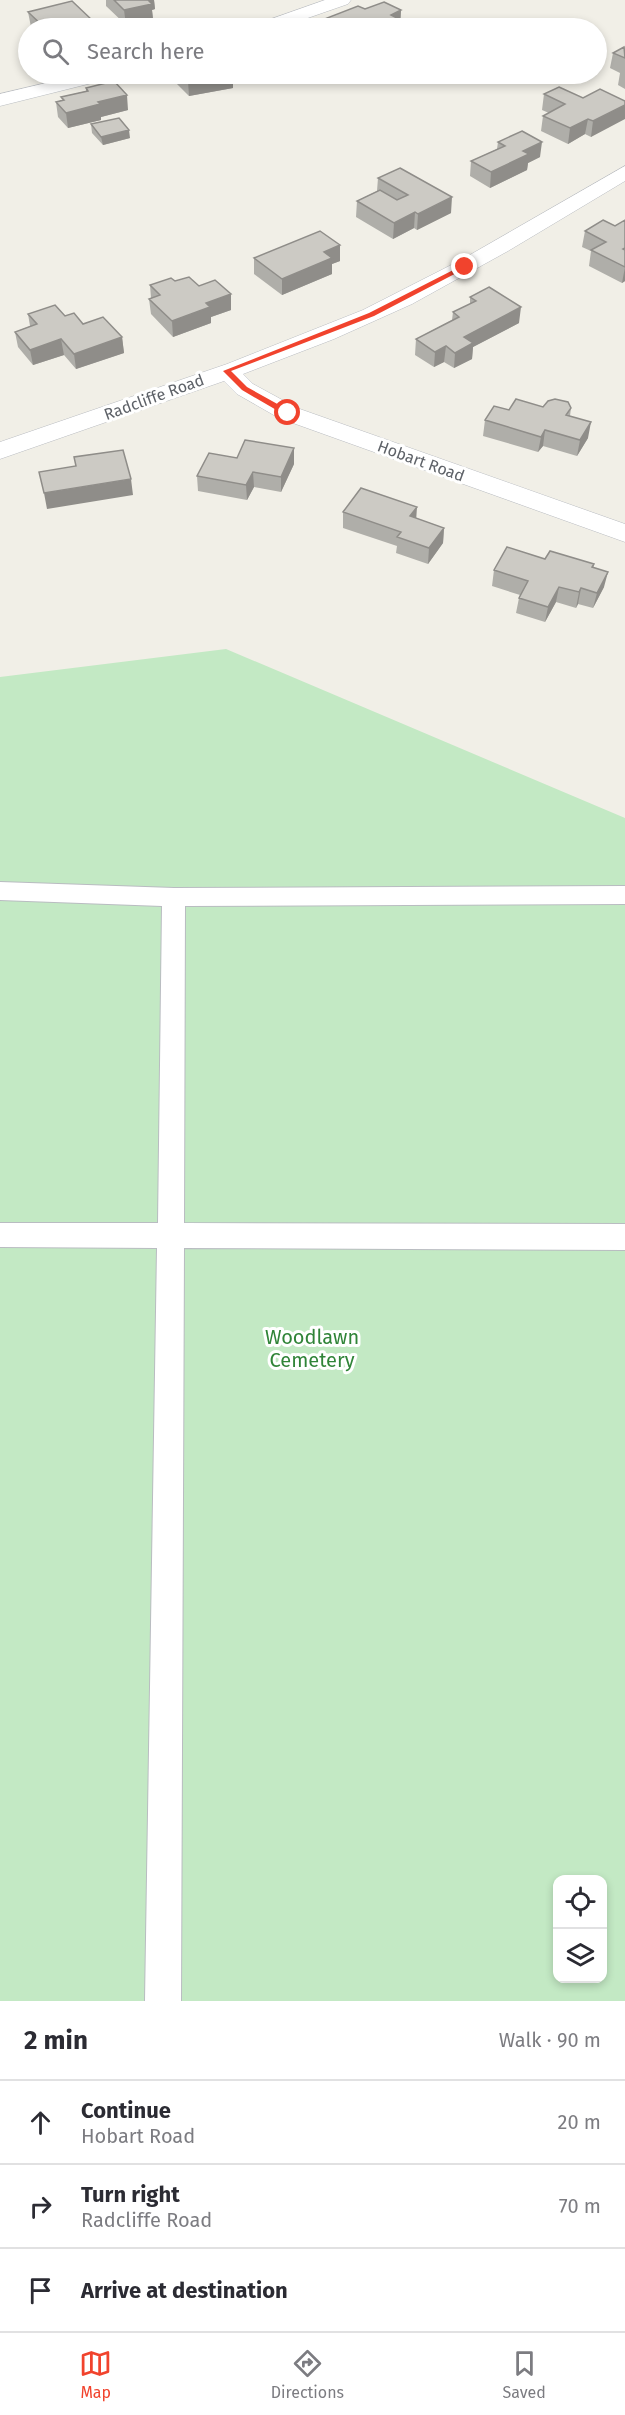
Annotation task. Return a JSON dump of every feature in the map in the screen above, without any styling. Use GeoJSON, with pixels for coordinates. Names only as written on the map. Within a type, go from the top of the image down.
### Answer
{"type":"FeatureCollection","features":[{"type":"Feature","properties":{"kind":"street"},"geometry":{"type":"LineString","coordinates":[[291,18],[342,0]]}},
{"type":"Feature","properties":{"kind":"street"},"geometry":{"type":"LineString","coordinates":[[0,100],[65,84]]}},
{"type":"Feature","properties":{"kind":"street","name":"Radcliffe Road"},"geometry":{"type":"LineString","coordinates":[[0,451],[333,331],[423,291],[625,172]]}},
{"type":"Feature","properties":{"kind":"street","name":"Hobart Road"},"geometry":{"type":"LineString","coordinates":[[227,371],[245,389],[288,413],[625,533]]}},
{"type":"Feature","properties":{"kind":"lane"},"geometry":{"type":"LineString","coordinates":[[0,891],[174,897],[625,895]]}},
{"type":"Feature","properties":{"kind":"lane"},"geometry":{"type":"LineString","coordinates":[[164,2001],[168,1236],[174,897]]}},
{"type":"Feature","properties":{"kind":"lane"},"geometry":{"type":"LineString","coordinates":[[0,1235],[625,1237]]}},
{"type":"Feature","properties":{"kind":"green space","name":"Woodlawn Cemetery"},"geometry":{"type":"Polygon","coordinates":[[[226,649],[625,818],[625,2001],[0,2001],[0,677],[226,649]]]}},
{"type":"Feature","properties":{"kind":"building"},"geometry":{"type":"Polygon","coordinates":[[[114,0],[148,0],[152,4],[124,10],[114,0]]]}},
{"type":"Feature","properties":{"kind":"building"},"geometry":{"type":"Polygon","coordinates":[[[72,1],[90,18],[34,18],[28,12],[72,1]]]}},
{"type":"Feature","properties":{"kind":"building"},"geometry":{"type":"Polygon","coordinates":[[[384,2],[401,10],[391,15],[397,18],[327,18],[358,6],[365,9],[384,2]]]}},
{"type":"Feature","properties":{"kind":"building"},"geometry":{"type":"Polygon","coordinates":[[[624,47],[625,58],[613,53],[624,47]]]}},
{"type":"Feature","properties":{"kind":"building"},"geometry":{"type":"Polygon","coordinates":[[[102,84],[117,84],[127,95],[66,113],[56,102],[64,100],[61,97],[88,91],[86,88],[102,84]]]}},
{"type":"Feature","properties":{"kind":"building"},"geometry":{"type":"Polygon","coordinates":[[[559,87],[583,98],[600,89],[625,101],[625,105],[593,121],[588,119],[570,128],[543,116],[565,104],[544,94],[559,87]]]}},
{"type":"Feature","properties":{"kind":"building"},"geometry":{"type":"Polygon","coordinates":[[[119,118],[129,130],[101,137],[91,124],[119,118]]]}},
{"type":"Feature","properties":{"kind":"building"},"geometry":{"type":"Polygon","coordinates":[[[522,131],[542,142],[523,151],[529,154],[491,172],[471,161],[505,146],[498,142],[522,131]]]}},
{"type":"Feature","properties":{"kind":"building"},"geometry":{"type":"Polygon","coordinates":[[[400,168],[452,197],[394,223],[357,201],[380,190],[397,200],[408,195],[378,178],[400,168]]]}},
{"type":"Feature","properties":{"kind":"building"},"geometry":{"type":"Polygon","coordinates":[[[603,220],[615,226],[625,220],[625,248],[623,249],[625,250],[625,267],[591,250],[606,242],[585,231],[603,220]]]}},
{"type":"Feature","properties":{"kind":"building"},"geometry":{"type":"Polygon","coordinates":[[[320,231],[340,245],[324,252],[332,258],[282,279],[254,258],[320,231]]]}},
{"type":"Feature","properties":{"kind":"building"},"geometry":{"type":"Polygon","coordinates":[[[189,277],[199,286],[215,280],[231,294],[206,303],[210,307],[172,321],[149,299],[160,295],[150,285],[171,278],[175,281],[189,277]]]}},
{"type":"Feature","properties":{"kind":"building"},"geometry":{"type":"Polygon","coordinates":[[[489,287],[521,307],[464,337],[473,343],[455,353],[446,346],[435,352],[416,339],[459,317],[453,312],[476,301],[470,297],[489,287]]]}},
{"type":"Feature","properties":{"kind":"building"},"geometry":{"type":"Polygon","coordinates":[[[55,305],[65,316],[74,313],[83,324],[103,317],[122,337],[74,354],[61,339],[30,350],[15,332],[37,324],[28,314],[55,305]]]}},
{"type":"Feature","properties":{"kind":"building"},"geometry":{"type":"Polygon","coordinates":[[[516,399],[543,407],[548,401],[555,399],[568,402],[571,408],[566,415],[591,422],[580,440],[545,430],[541,437],[485,420],[494,406],[509,410],[516,399]]]}},
{"type":"Feature","properties":{"kind":"building"},"geometry":{"type":"Polygon","coordinates":[[[245,440],[294,448],[281,477],[253,472],[246,485],[197,476],[209,453],[237,458],[245,440]]]}},
{"type":"Feature","properties":{"kind":"building"},"geometry":{"type":"Polygon","coordinates":[[[123,450],[131,479],[44,493],[39,472],[76,466],[74,457],[123,450]]]}},
{"type":"Feature","properties":{"kind":"building"},"geometry":{"type":"Polygon","coordinates":[[[361,488],[417,507],[410,516],[444,528],[429,548],[397,537],[401,532],[343,512],[361,488]]]}},
{"type":"Feature","properties":{"kind":"building"},"geometry":{"type":"Polygon","coordinates":[[[507,547],[545,559],[550,551],[594,564],[592,567],[608,572],[597,593],[581,588],[579,592],[559,587],[548,607],[519,598],[528,581],[494,570],[507,547]]]}},
{"type":"Feature","properties":{"kind":"route"},"geometry":{"type":"LineString","coordinates":[[288,413],[245,389],[227,371],[372,315],[423,291],[465,267]]}}]}
